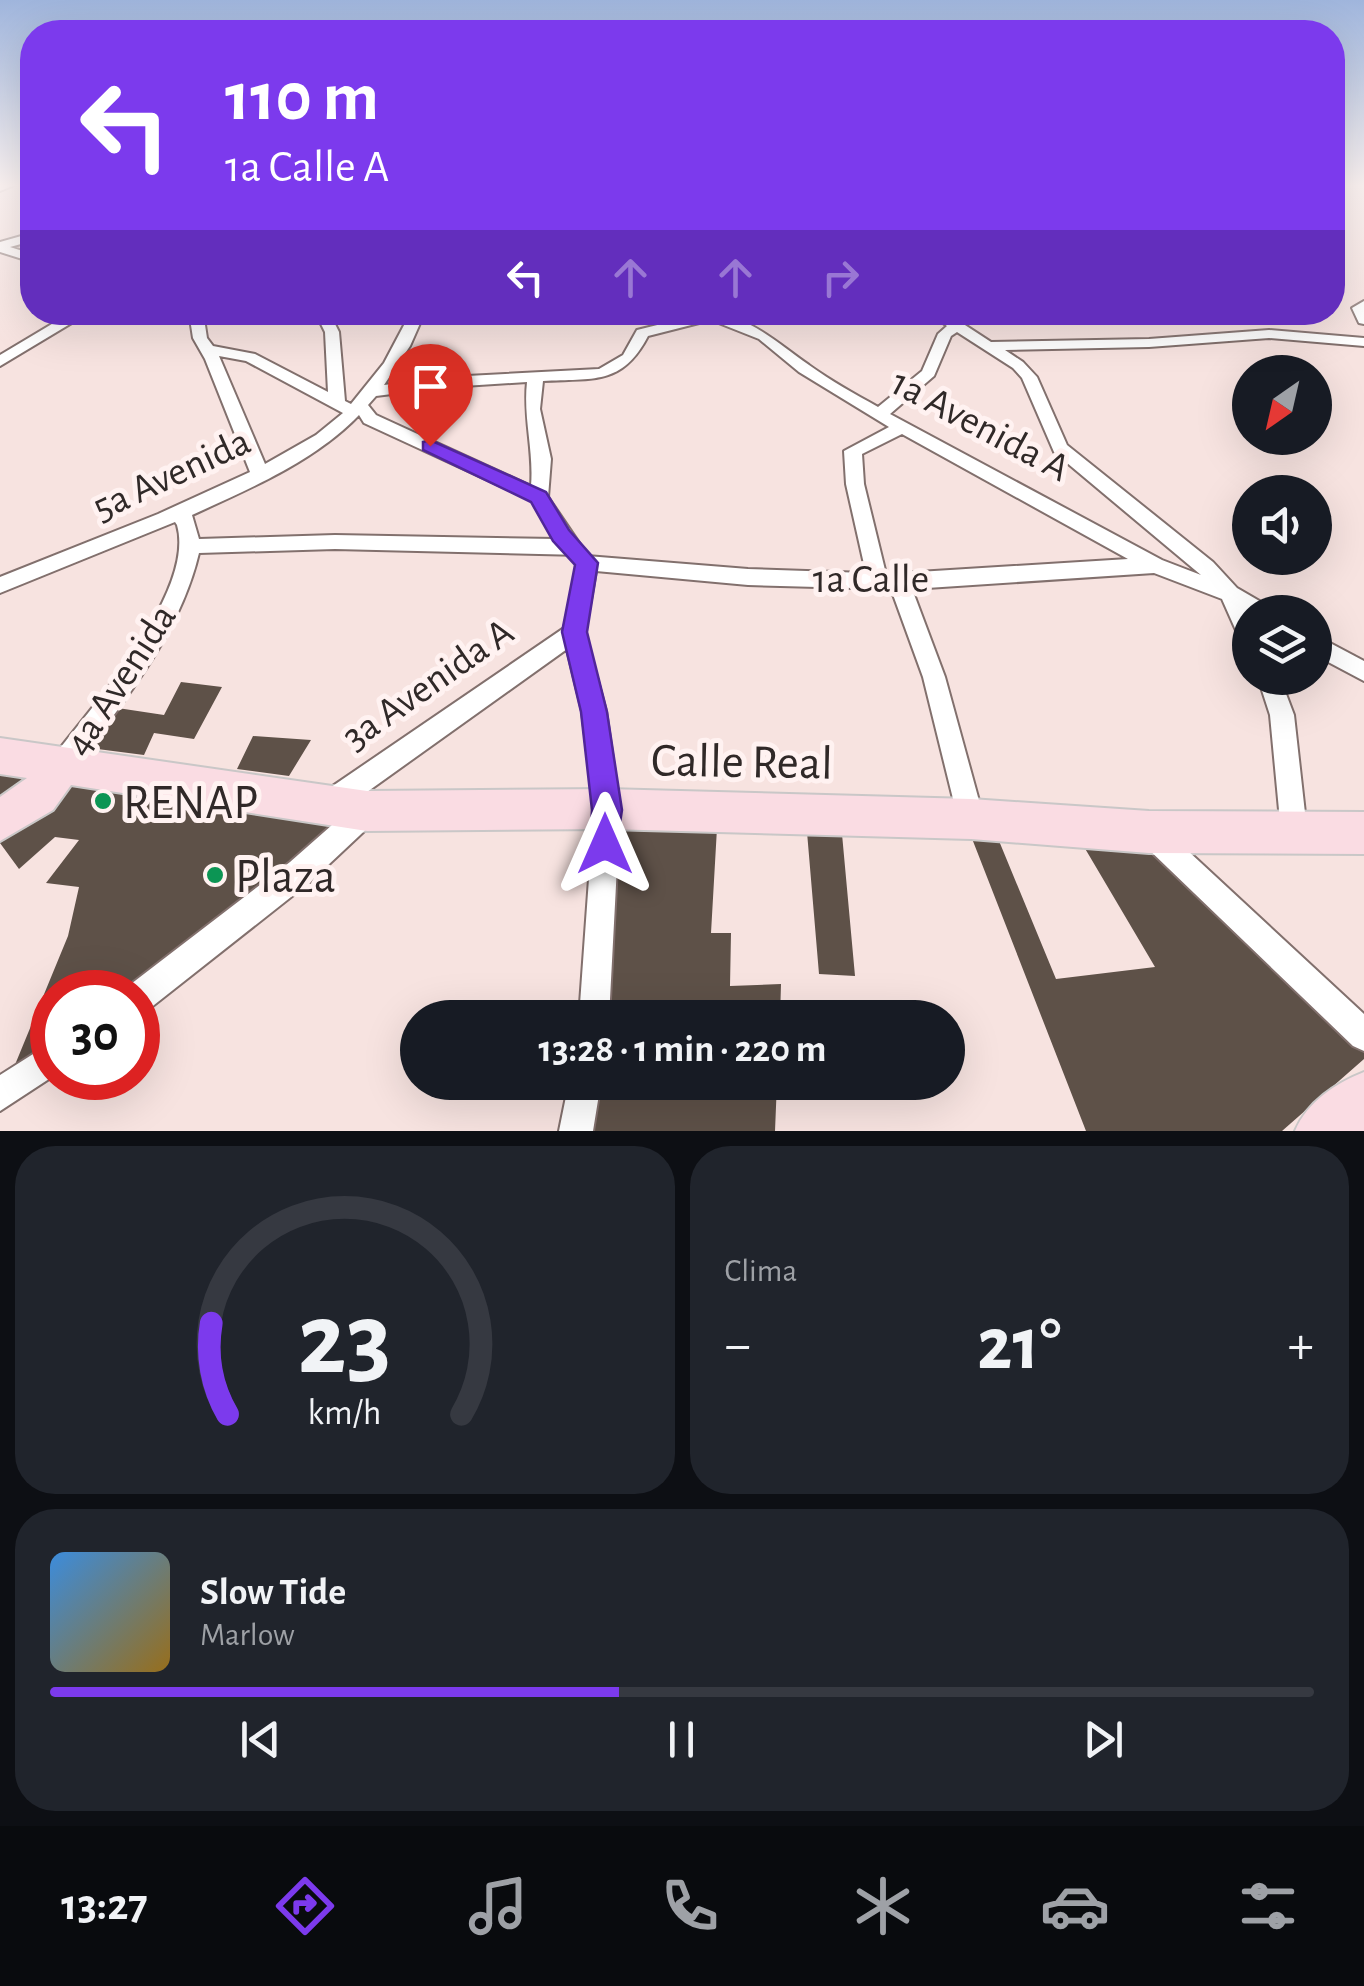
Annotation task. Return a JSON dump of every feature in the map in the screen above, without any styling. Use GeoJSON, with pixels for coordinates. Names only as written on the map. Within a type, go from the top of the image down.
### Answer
{"type":"FeatureCollection","features":[{"type":"Feature","properties":{"kind":"main road","name":"Calle Real"},"geometry":{"type":"LineString","coordinates":[[0,756],[348,808],[971,818],[1149,832],[1364,833]]}},
{"type":"Feature","properties":{"kind":"main road","name":"4a Avenida"},"geometry":{"type":"LineString","coordinates":[[0,822],[38,796],[63,764]]}},
{"type":"Feature","properties":{"kind":"main road"},"geometry":{"type":"LineString","coordinates":[[1322,1131],[1364,1098]]}},
{"type":"Feature","properties":{"kind":"street"},"geometry":{"type":"LineString","coordinates":[[1364,306],[1359,308],[1364,320]]}},
{"type":"Feature","properties":{"kind":"street"},"geometry":{"type":"LineString","coordinates":[[0,361],[61,325]]}},
{"type":"Feature","properties":{"kind":"street"},"geometry":{"type":"LineString","coordinates":[[198,325],[200,338],[258,472]]}},
{"type":"Feature","properties":{"kind":"street"},"geometry":{"type":"LineString","coordinates":[[328,325],[355,403]]}},
{"type":"Feature","properties":{"kind":"street"},"geometry":{"type":"LineString","coordinates":[[355,403],[414,325]]}},
{"type":"Feature","properties":{"kind":"street"},"geometry":{"type":"LineString","coordinates":[[355,403],[448,382],[602,373],[629,358],[642,333],[670,325]]}},
{"type":"Feature","properties":{"kind":"street","name":"1a Avenida A"},"geometry":{"type":"LineString","coordinates":[[733,325],[764,336],[804,369],[901,428],[1156,565],[1230,594]]}},
{"type":"Feature","properties":{"kind":"street"},"geometry":{"type":"LineString","coordinates":[[878,415],[929,373],[945,334],[954,326],[990,346],[1029,377],[1060,448],[1206,567],[1232,598]]}},
{"type":"Feature","properties":{"kind":"street"},"geometry":{"type":"LineString","coordinates":[[990,346],[1149,343],[1269,334],[1364,342]]}},
{"type":"Feature","properties":{"kind":"street"},"geometry":{"type":"LineString","coordinates":[[208,350],[250,357],[355,403],[370,419],[539,497],[579,555],[574,632],[594,712],[607,810],[595,1000]]}},
{"type":"Feature","properties":{"kind":"street"},"geometry":{"type":"LineString","coordinates":[[535,378],[532,409],[542,459],[539,497]]}},
{"type":"Feature","properties":{"kind":"street","name":"5a Avenida"},"geometry":{"type":"LineString","coordinates":[[0,585],[182,511],[324,438],[355,403]]}},
{"type":"Feature","properties":{"kind":"street"},"geometry":{"type":"LineString","coordinates":[[901,428],[853,451],[854,484],[889,581],[934,678],[971,818]]}},
{"type":"Feature","properties":{"kind":"street"},"geometry":{"type":"LineString","coordinates":[[182,511],[191,546]]}},
{"type":"Feature","properties":{"kind":"street","name":"1a Calle"},"geometry":{"type":"LineString","coordinates":[[191,546],[335,542],[579,555],[748,577],[889,581],[1156,565]]}},
{"type":"Feature","properties":{"kind":"street","name":"4a Avenida"},"geometry":{"type":"LineString","coordinates":[[63,764],[156,632],[191,546]]}},
{"type":"Feature","properties":{"kind":"street","name":"3a Avenida A"},"geometry":{"type":"LineString","coordinates":[[160,981],[244,918],[348,808],[574,632]]}},
{"type":"Feature","properties":{"kind":"street"},"geometry":{"type":"LineString","coordinates":[[1332,654],[1364,672]]}},
{"type":"Feature","properties":{"kind":"street"},"geometry":{"type":"LineString","coordinates":[[1275,695],[1282,715],[1294,831]]}},
{"type":"Feature","properties":{"kind":"street"},"geometry":{"type":"LineString","coordinates":[[1149,832],[1364,1035]]}},
{"type":"Feature","properties":{"kind":"street"},"geometry":{"type":"LineString","coordinates":[[0,1095],[30,1074]]}},
{"type":"Feature","properties":{"kind":"street"},"geometry":{"type":"LineString","coordinates":[[576,1131],[581,1100]]}},
{"type":"Feature","properties":{"kind":"building"},"geometry":{"type":"Polygon","coordinates":[[[181,682],[222,687],[194,739],[154,733],[144,755],[82,747],[111,707],[164,715],[181,682]]]}},
{"type":"Feature","properties":{"kind":"building"},"geometry":{"type":"Polygon","coordinates":[[[253,736],[311,740],[289,776],[237,769],[253,736]]]}},
{"type":"Feature","properties":{"kind":"building"},"geometry":{"type":"Polygon","coordinates":[[[0,770],[28,773],[29,784],[0,813],[0,770]]]}},
{"type":"Feature","properties":{"kind":"building"},"geometry":{"type":"Polygon","coordinates":[[[64,777],[337,823],[187,956],[160,972],[54,970],[68,936],[79,887],[46,883],[79,840],[55,837],[19,869],[0,843],[0,829],[64,777]]]}},
{"type":"Feature","properties":{"kind":"building"},"geometry":{"type":"Polygon","coordinates":[[[620,826],[717,828],[711,933],[731,933],[730,986],[781,984],[781,1000],[607,1000],[620,826]]]}},
{"type":"Feature","properties":{"kind":"building"},"geometry":{"type":"Polygon","coordinates":[[[807,832],[842,834],[855,976],[819,974],[807,832]]]}},
{"type":"Feature","properties":{"kind":"building"},"geometry":{"type":"Polygon","coordinates":[[[971,836],[997,836],[1056,979],[1155,967],[1080,840],[1150,842],[1364,1047],[1364,1059],[1282,1131],[1086,1131],[971,836]]]}},
{"type":"Feature","properties":{"kind":"building"},"geometry":{"type":"Polygon","coordinates":[[[30,1028],[30,1059],[12,1072],[30,1028]]]}},
{"type":"Feature","properties":{"kind":"building"},"geometry":{"type":"Polygon","coordinates":[[[597,1100],[776,1100],[775,1131],[594,1131],[597,1100]]]}},
{"type":"Feature","properties":{"kind":"place","name":"RENAP"},"geometry":{"type":"Point","coordinates":[103,801]}},
{"type":"Feature","properties":{"kind":"place","name":"Plaza"},"geometry":{"type":"Point","coordinates":[215,875]}},
{"type":"Feature","properties":{"kind":"route"},"geometry":{"type":"LineString","coordinates":[[430,446],[539,497],[561,535],[587,563],[574,632],[594,712],[607,810],[605,844]]}}]}
